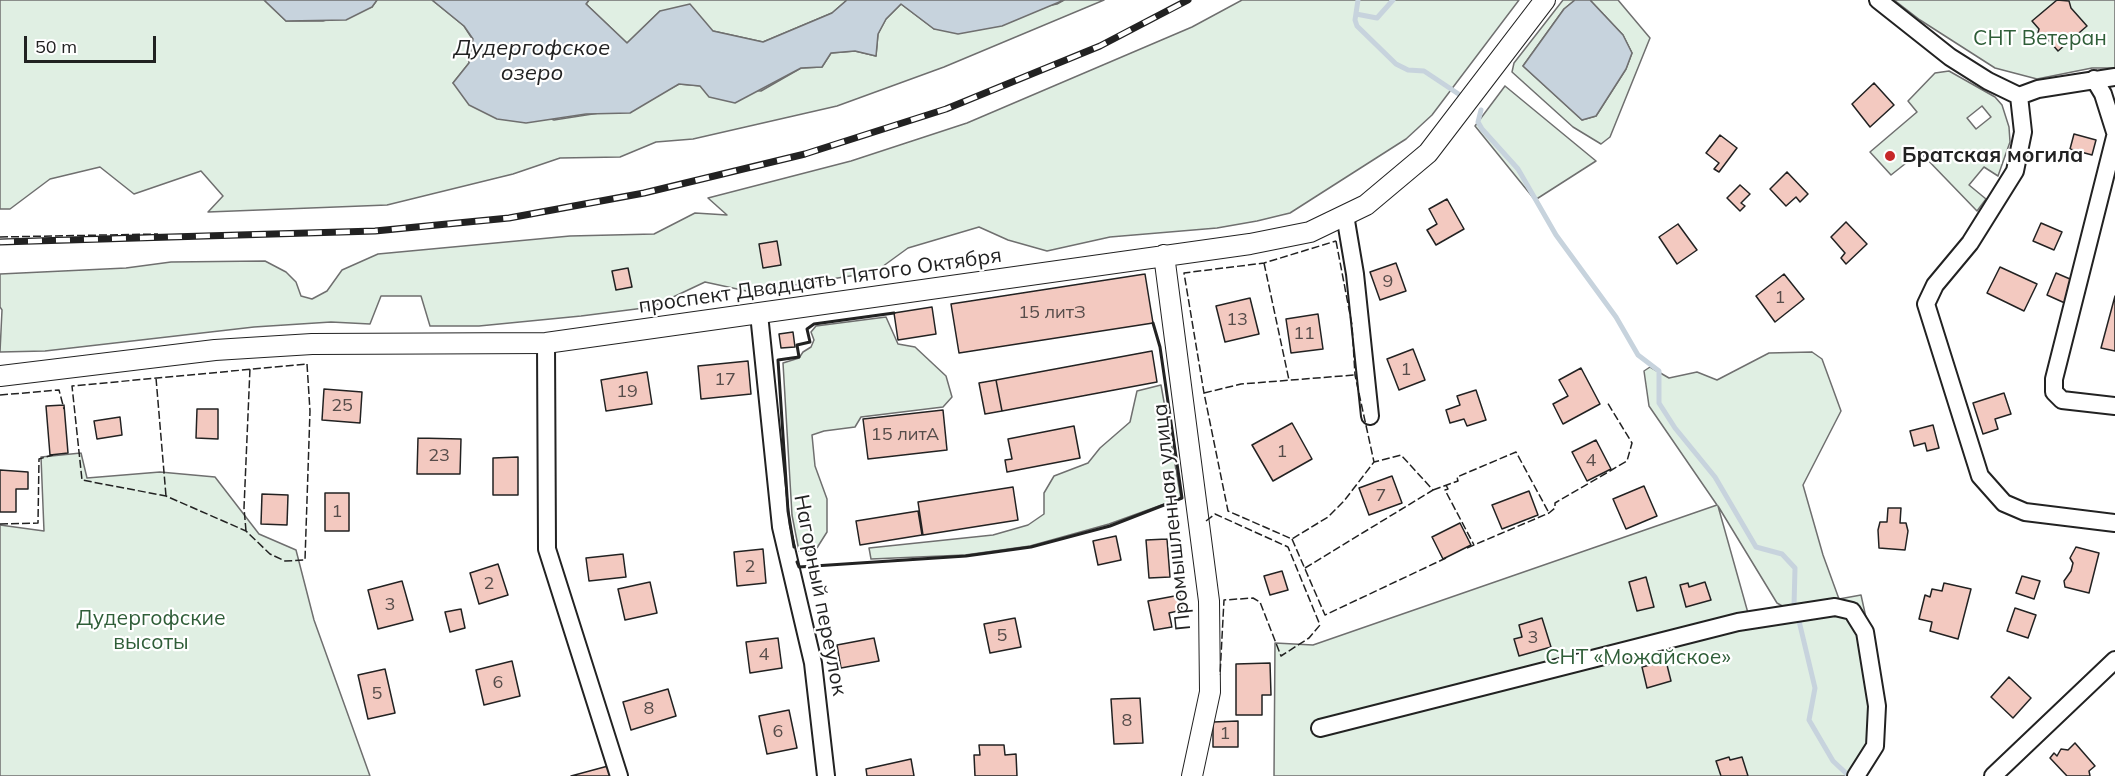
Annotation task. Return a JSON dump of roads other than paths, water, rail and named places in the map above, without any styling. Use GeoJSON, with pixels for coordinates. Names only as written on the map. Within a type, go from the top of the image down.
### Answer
{"type":"FeatureCollection","features":[{"type":"Feature","properties":{"kind":"street","name":"проспект Двадцать Пятого Октября"},"geometry":{"type":"LineString","coordinates":[[0,376],[215,350],[312,344],[546,343],[1250,244],[1310,232],[1366,205],[1428,153],[1545,0]]}},
{"type":"Feature","properties":{"kind":"street"},"geometry":{"type":"LineString","coordinates":[[1878,0],[1950,57],[1988,81],[2019,96],[2038,89],[2115,77]]}},
{"type":"Feature","properties":{"kind":"street"},"geometry":{"type":"LineString","coordinates":[[2094,79],[2103,94],[2115,132]]}},
{"type":"Feature","properties":{"kind":"street"},"geometry":{"type":"LineString","coordinates":[[2019,96],[2023,132],[2015,171],[1970,243],[1935,285],[1926,304],[1980,476],[2004,503],[2025,512],[2115,523]]}},
{"type":"Feature","properties":{"kind":"street"},"geometry":{"type":"LineString","coordinates":[[2115,137],[2054,379],[2054,392],[2062,400],[2115,406]]}},
{"type":"Feature","properties":{"kind":"street"},"geometry":{"type":"LineString","coordinates":[[1345,215],[1355,274],[1370,416]]}},
{"type":"Feature","properties":{"kind":"street","name":"Промышленная улица"},"geometry":{"type":"LineString","coordinates":[[1164,255],[1209,601],[1210,692],[1192,775]]}},
{"type":"Feature","properties":{"kind":"street","name":"Нагорный переулок"},"geometry":{"type":"LineString","coordinates":[[759,314],[781,527],[813,663],[826,776]]}},
{"type":"Feature","properties":{"kind":"street"},"geometry":{"type":"LineString","coordinates":[[546,343],[547,549],[619,776]]}},
{"type":"Feature","properties":{"kind":"street"},"geometry":{"type":"LineString","coordinates":[[1320,728],[1738,622],[1835,608],[1852,611],[1865,632],[1877,706],[1875,746],[1856,776]]}},
{"type":"Feature","properties":{"kind":"street"},"geometry":{"type":"LineString","coordinates":[[1994,776],[2115,660]]}},
{"type":"Feature","properties":{"kind":"water"},"geometry":{"type":"Polygon","coordinates":[[[264,0],[377,0],[372,7],[346,20],[286,21],[264,0]]]}},
{"type":"Feature","properties":{"kind":"water","name":"Дудергофское озеро"},"geometry":{"type":"Polygon","coordinates":[[[432,0],[589,0],[586,4],[627,43],[660,11],[690,4],[713,31],[763,42],[832,13],[847,0],[1064,0],[1002,26],[958,34],[934,29],[901,4],[886,19],[878,34],[876,56],[855,51],[831,53],[822,67],[801,68],[735,103],[709,97],[700,86],[679,84],[630,113],[586,114],[526,123],[497,119],[469,105],[453,83],[469,63],[473,39],[464,26],[432,0]]]}},
{"type":"Feature","properties":{"kind":"water"},"geometry":{"type":"Polygon","coordinates":[[[1575,0],[1590,0],[1623,35],[1632,53],[1626,69],[1596,116],[1582,120],[1523,66],[1564,9],[1575,0]]]}},
{"type":"Feature","properties":{"kind":"waterway"},"geometry":{"type":"LineString","coordinates":[[1358,0],[1355,20],[1357,26],[1396,64],[1408,70],[1424,71],[1460,95]]}},
{"type":"Feature","properties":{"kind":"waterway"},"geometry":{"type":"LineString","coordinates":[[1356,14],[1377,18],[1393,0]]}},
{"type":"Feature","properties":{"kind":"waterway"},"geometry":{"type":"LineString","coordinates":[[1481,110],[1478,122],[1482,129],[1518,169],[1556,235],[1616,317],[1638,355],[1659,371],[1659,403],[1675,428],[1715,477],[1756,547],[1782,554],[1795,568],[1794,606]]}},
{"type":"Feature","properties":{"kind":"waterway"},"geometry":{"type":"LineString","coordinates":[[1799,621],[1815,688],[1809,720],[1833,761],[1848,775]]}},
{"type":"Feature","properties":{"kind":"railway"},"geometry":{"type":"LineString","coordinates":[[0,242],[375,231],[509,218],[644,193],[805,154],[946,109],[1100,46],[1188,0]]}},
{"type":"Feature","properties":{"kind":"place","name":"Братская могила"},"geometry":{"type":"Point","coordinates":[1890,156]}},
{"type":"Feature","properties":{"kind":"park label","name":"СНТ Ветеран"},"geometry":{"type":"Point","coordinates":[2040,39]}},
{"type":"Feature","properties":{"kind":"park label","name":"Дудергофские высоты"},"geometry":{"type":"Point","coordinates":[151,631]}},
{"type":"Feature","properties":{"kind":"park label","name":"СНТ «Можайское»"},"geometry":{"type":"Point","coordinates":[1638,658]}}]}
